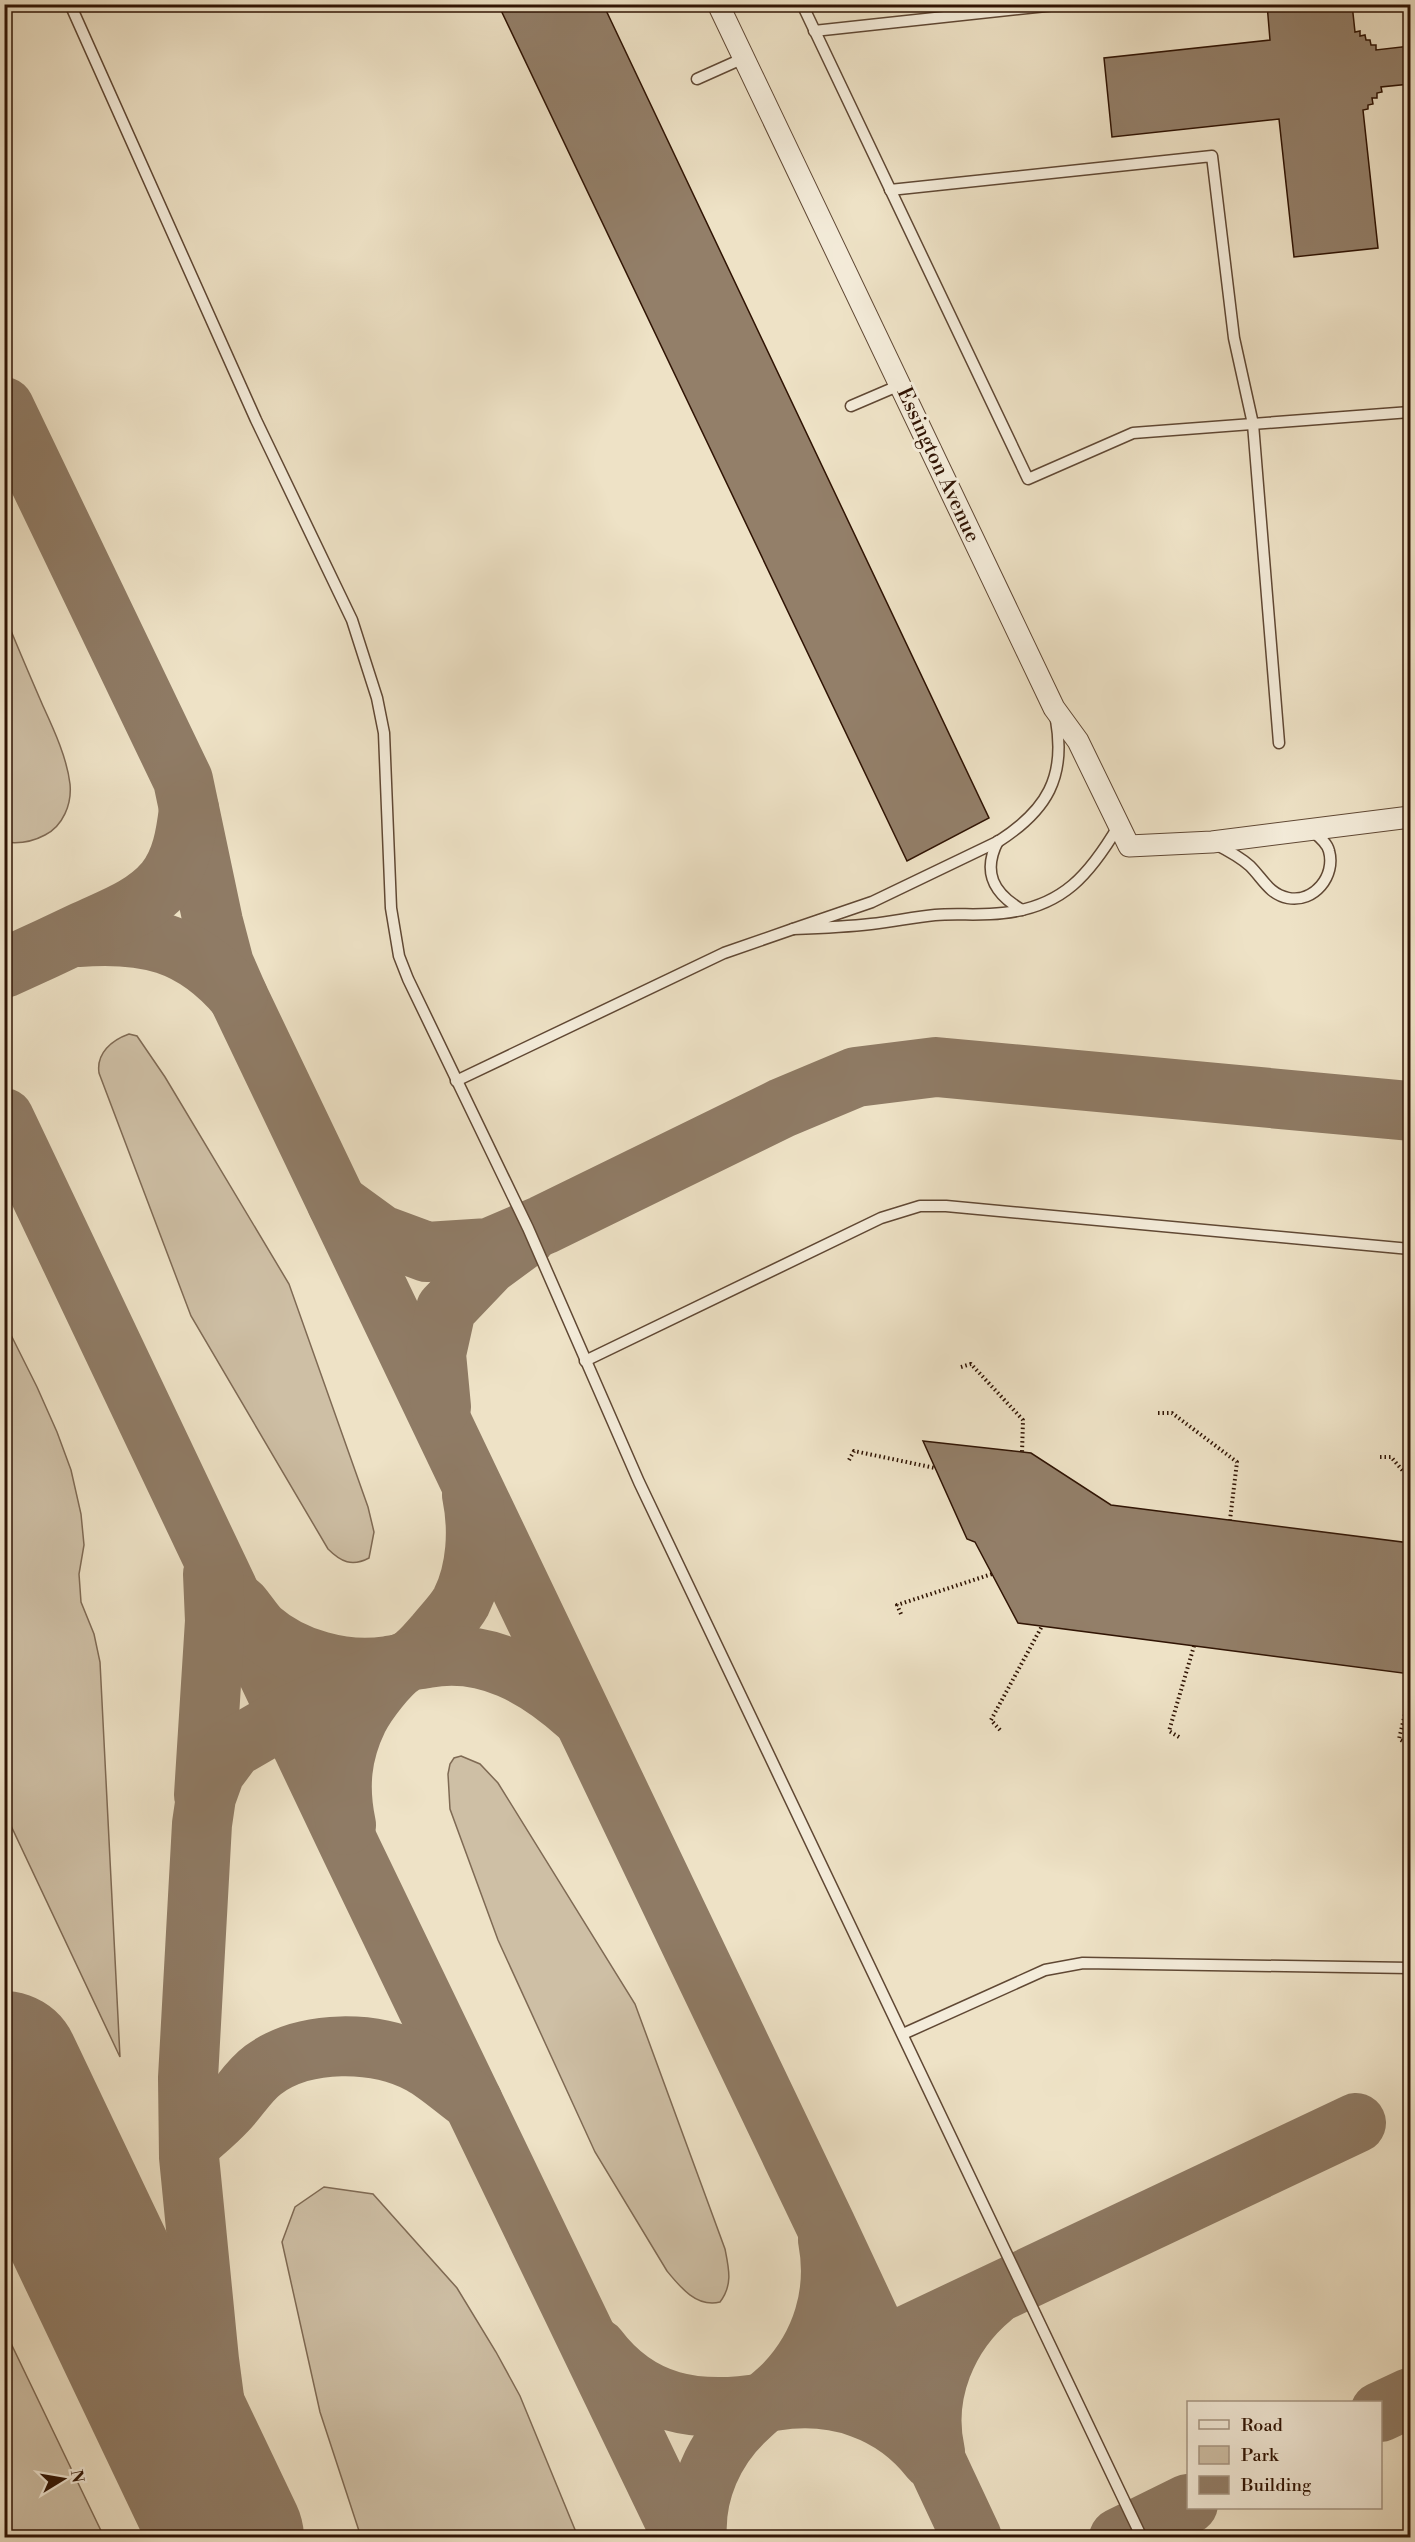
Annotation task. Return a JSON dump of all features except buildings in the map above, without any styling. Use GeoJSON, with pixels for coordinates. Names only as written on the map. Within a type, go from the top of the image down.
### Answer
{"type":"FeatureCollection","features":[{"type":"Feature","properties":{"kind":"street","name":"Essington Avenue"},"geometry":{"type":"LineString","coordinates":[[718,4],[1054,708],[1078,741],[1129,846],[1212,842],[1410,817]]}},
{"type":"Feature","properties":{"kind":"lane"},"geometry":{"type":"LineString","coordinates":[[70,4],[256,420],[352,620],[377,698],[384,733],[391,908],[399,956],[421,1008],[528,1228],[644,1493],[1142,2538]]}},
{"type":"Feature","properties":{"kind":"lane"},"geometry":{"type":"LineString","coordinates":[[802,4],[1028,479],[1125,435],[1410,412]]}},
{"type":"Feature","properties":{"kind":"lane"},"geometry":{"type":"LineString","coordinates":[[814,31],[1065,4]]}},
{"type":"Feature","properties":{"kind":"lane"},"geometry":{"type":"LineString","coordinates":[[697,79],[744,58]]}},
{"type":"Feature","properties":{"kind":"lane"},"geometry":{"type":"LineString","coordinates":[[890,190],[1212,156],[1234,338],[1253,424],[1279,743]]}},
{"type":"Feature","properties":{"kind":"lane"},"geometry":{"type":"LineString","coordinates":[[851,406],[900,385]]}},
{"type":"Feature","properties":{"kind":"lane"},"geometry":{"type":"LineString","coordinates":[[456,1081],[724,953],[872,902],[999,841],[1028,818],[1054,784],[1059,746],[1054,708]]}},
{"type":"Feature","properties":{"kind":"lane"},"geometry":{"type":"LineString","coordinates":[[793,929],[869,924],[936,915],[986,915],[1022,910],[1053,900],[1078,881],[1100,856],[1119,825]]}},
{"type":"Feature","properties":{"kind":"lane"},"geometry":{"type":"LineString","coordinates":[[1212,842],[1251,867],[1273,892],[1290,898],[1308,896],[1323,885],[1329,867],[1329,851],[1322,839],[1309,829]]}},
{"type":"Feature","properties":{"kind":"lane"},"geometry":{"type":"LineString","coordinates":[[999,841],[990,862],[994,883],[1003,898],[1022,910]]}},
{"type":"Feature","properties":{"kind":"lane"},"geometry":{"type":"LineString","coordinates":[[585,1361],[881,1218],[920,1206],[946,1206],[1410,1249]]}},
{"type":"Feature","properties":{"kind":"lane"},"geometry":{"type":"LineString","coordinates":[[903,2034],[1045,1970],[1071,1965],[1182,1964],[1410,1968]]}},
{"type":"Feature","properties":{"kind":"path"},"geometry":{"type":"LineString","coordinates":[[961,1367],[971,1364],[1023,1420],[1022,1453]]}},
{"type":"Feature","properties":{"kind":"path"},"geometry":{"type":"LineString","coordinates":[[1158,1413],[1172,1413],[1237,1462],[1230,1520]]}},
{"type":"Feature","properties":{"kind":"path"},"geometry":{"type":"LineString","coordinates":[[849,1460],[854,1451],[935,1468]]}},
{"type":"Feature","properties":{"kind":"path"},"geometry":{"type":"LineString","coordinates":[[1380,1457],[1390,1457],[1410,1479]]}},
{"type":"Feature","properties":{"kind":"path"},"geometry":{"type":"LineString","coordinates":[[901,1614],[897,1605],[992,1574]]}},
{"type":"Feature","properties":{"kind":"path"},"geometry":{"type":"LineString","coordinates":[[1000,1730],[991,1720],[1042,1626]]}},
{"type":"Feature","properties":{"kind":"path"},"geometry":{"type":"LineString","coordinates":[[1179,1737],[1169,1731],[1194,1646]]}},
{"type":"Feature","properties":{"kind":"path"},"geometry":{"type":"LineString","coordinates":[[1410,1693],[1399,1739],[1410,1745]]}},
{"type":"Feature","properties":{"kind":"green space"},"geometry":{"type":"Polygon","coordinates":[[[5,616],[60,744],[70,784],[68,807],[57,826],[40,837],[20,843],[5,842],[5,616]]]}},
{"type":"Feature","properties":{"kind":"green space"},"geometry":{"type":"Polygon","coordinates":[[[129,1034],[137,1036],[165,1077],[289,1284],[368,1507],[374,1532],[369,1558],[363,1561],[347,1562],[328,1549],[191,1316],[99,1073],[100,1059],[106,1048],[129,1034]]]}},
{"type":"Feature","properties":{"kind":"green space"},"geometry":{"type":"Polygon","coordinates":[[[5,1323],[57,1432],[71,1470],[81,1514],[84,1545],[79,1574],[81,1602],[94,1634],[100,1662],[120,2057],[5,1813],[5,1323]]]}},
{"type":"Feature","properties":{"kind":"green space"},"geometry":{"type":"Polygon","coordinates":[[[461,1756],[480,1764],[498,1783],[635,2004],[725,2249],[729,2270],[728,2283],[720,2302],[704,2302],[690,2295],[667,2271],[595,2152],[498,1940],[450,1809],[448,1774],[450,1764],[454,1758],[461,1756]]]}},
{"type":"Feature","properties":{"kind":"green space"},"geometry":{"type":"Polygon","coordinates":[[[324,2187],[373,2194],[457,2288],[520,2396],[578,2537],[361,2537],[320,2412],[282,2242],[295,2207],[324,2187]]]}},
{"type":"Feature","properties":{"kind":"green space"},"geometry":{"type":"Polygon","coordinates":[[[5,2331],[104,2537],[5,2537],[5,2331]]]}},
{"type":"Feature","properties":{"kind":"taxiway"},"geometry":{"type":"LineString","coordinates":[[4,407],[183,780],[213,922],[224,964],[238,996],[826,2226],[972,2538]]}},
{"type":"Feature","properties":{"kind":"taxiway"},"geometry":{"type":"LineString","coordinates":[[4,968],[127,911],[157,891],[176,865],[185,838],[189,809]]}},
{"type":"Feature","properties":{"kind":"taxiway"},"geometry":{"type":"LineString","coordinates":[[78,937],[125,937],[166,944],[203,963],[238,996]]}},
{"type":"Feature","properties":{"kind":"taxiway"},"geometry":{"type":"LineString","coordinates":[[337,1203],[381,1235],[427,1252],[489,1248],[543,1225],[782,1108],[856,1077],[936,1067],[1410,1111]]}},
{"type":"Feature","properties":{"kind":"taxiway"},"geometry":{"type":"LineString","coordinates":[[4,1118],[352,1851],[683,2538]]}},
{"type":"Feature","properties":{"kind":"taxiway"},"geometry":{"type":"LineString","coordinates":[[441,1407],[436,1354],[446,1309],[488,1265],[526,1237]]}},
{"type":"Feature","properties":{"kind":"taxiway"},"geometry":{"type":"LineString","coordinates":[[240,1605],[260,1630],[273,1640],[320,1662],[372,1668],[406,1662],[422,1650],[456,1610],[466,1590],[473,1563],[476,1535],[472,1495]]}},
{"type":"Feature","properties":{"kind":"taxiway"},"geometry":{"type":"LineString","coordinates":[[204,1795],[215,1621],[213,1574]]}},
{"type":"Feature","properties":{"kind":"taxiway"},"geometry":{"type":"LineString","coordinates":[[346,1825],[342,1784],[345,1758],[352,1732],[378,1688],[392,1673],[407,1662],[449,1656],[490,1661],[528,1677],[579,1715]]}},
{"type":"Feature","properties":{"kind":"taxiway"},"geometry":{"type":"LineString","coordinates":[[234,2538],[209,2360],[189,2157],[188,2078],[202,1824],[206,1797],[215,1772],[233,1748],[288,1716],[405,1662]]}},
{"type":"Feature","properties":{"kind":"taxiway"},"geometry":{"type":"LineString","coordinates":[[189,2145],[231,2106],[263,2070],[280,2060],[320,2048],[362,2047],[403,2056],[428,2068],[473,2102]]}},
{"type":"Feature","properties":{"kind":"taxiway"},"geometry":{"type":"LineString","coordinates":[[597,2348],[632,2382],[672,2401],[716,2407],[764,2403],[1356,2123]]}},
{"type":"Feature","properties":{"kind":"taxiway"},"geometry":{"type":"LineString","coordinates":[[697,2538],[699,2504],[708,2472],[716,2457],[735,2430],[798,2369],[818,2335],[829,2299],[831,2260],[828,2240]]}},
{"type":"Feature","properties":{"kind":"taxiway"},"geometry":{"type":"LineString","coordinates":[[935,2452],[932,2409],[935,2387],[942,2367],[962,2329],[992,2297]]}},
{"type":"Feature","properties":{"kind":"taxiway"},"geometry":{"type":"LineString","coordinates":[[1382,2411],[1410,2398]]}},
{"type":"Feature","properties":{"kind":"taxiway"},"geometry":{"type":"LineString","coordinates":[[774,2401],[818,2399],[861,2408],[899,2428],[931,2459]]}},
{"type":"Feature","properties":{"kind":"taxiway"},"geometry":{"type":"LineString","coordinates":[[1119,2538],[1187,2504]]}},
{"type":"Feature","properties":{"kind":"runway"},"geometry":{"type":"LineString","coordinates":[[4,2067],[228,2538]]}}]}
